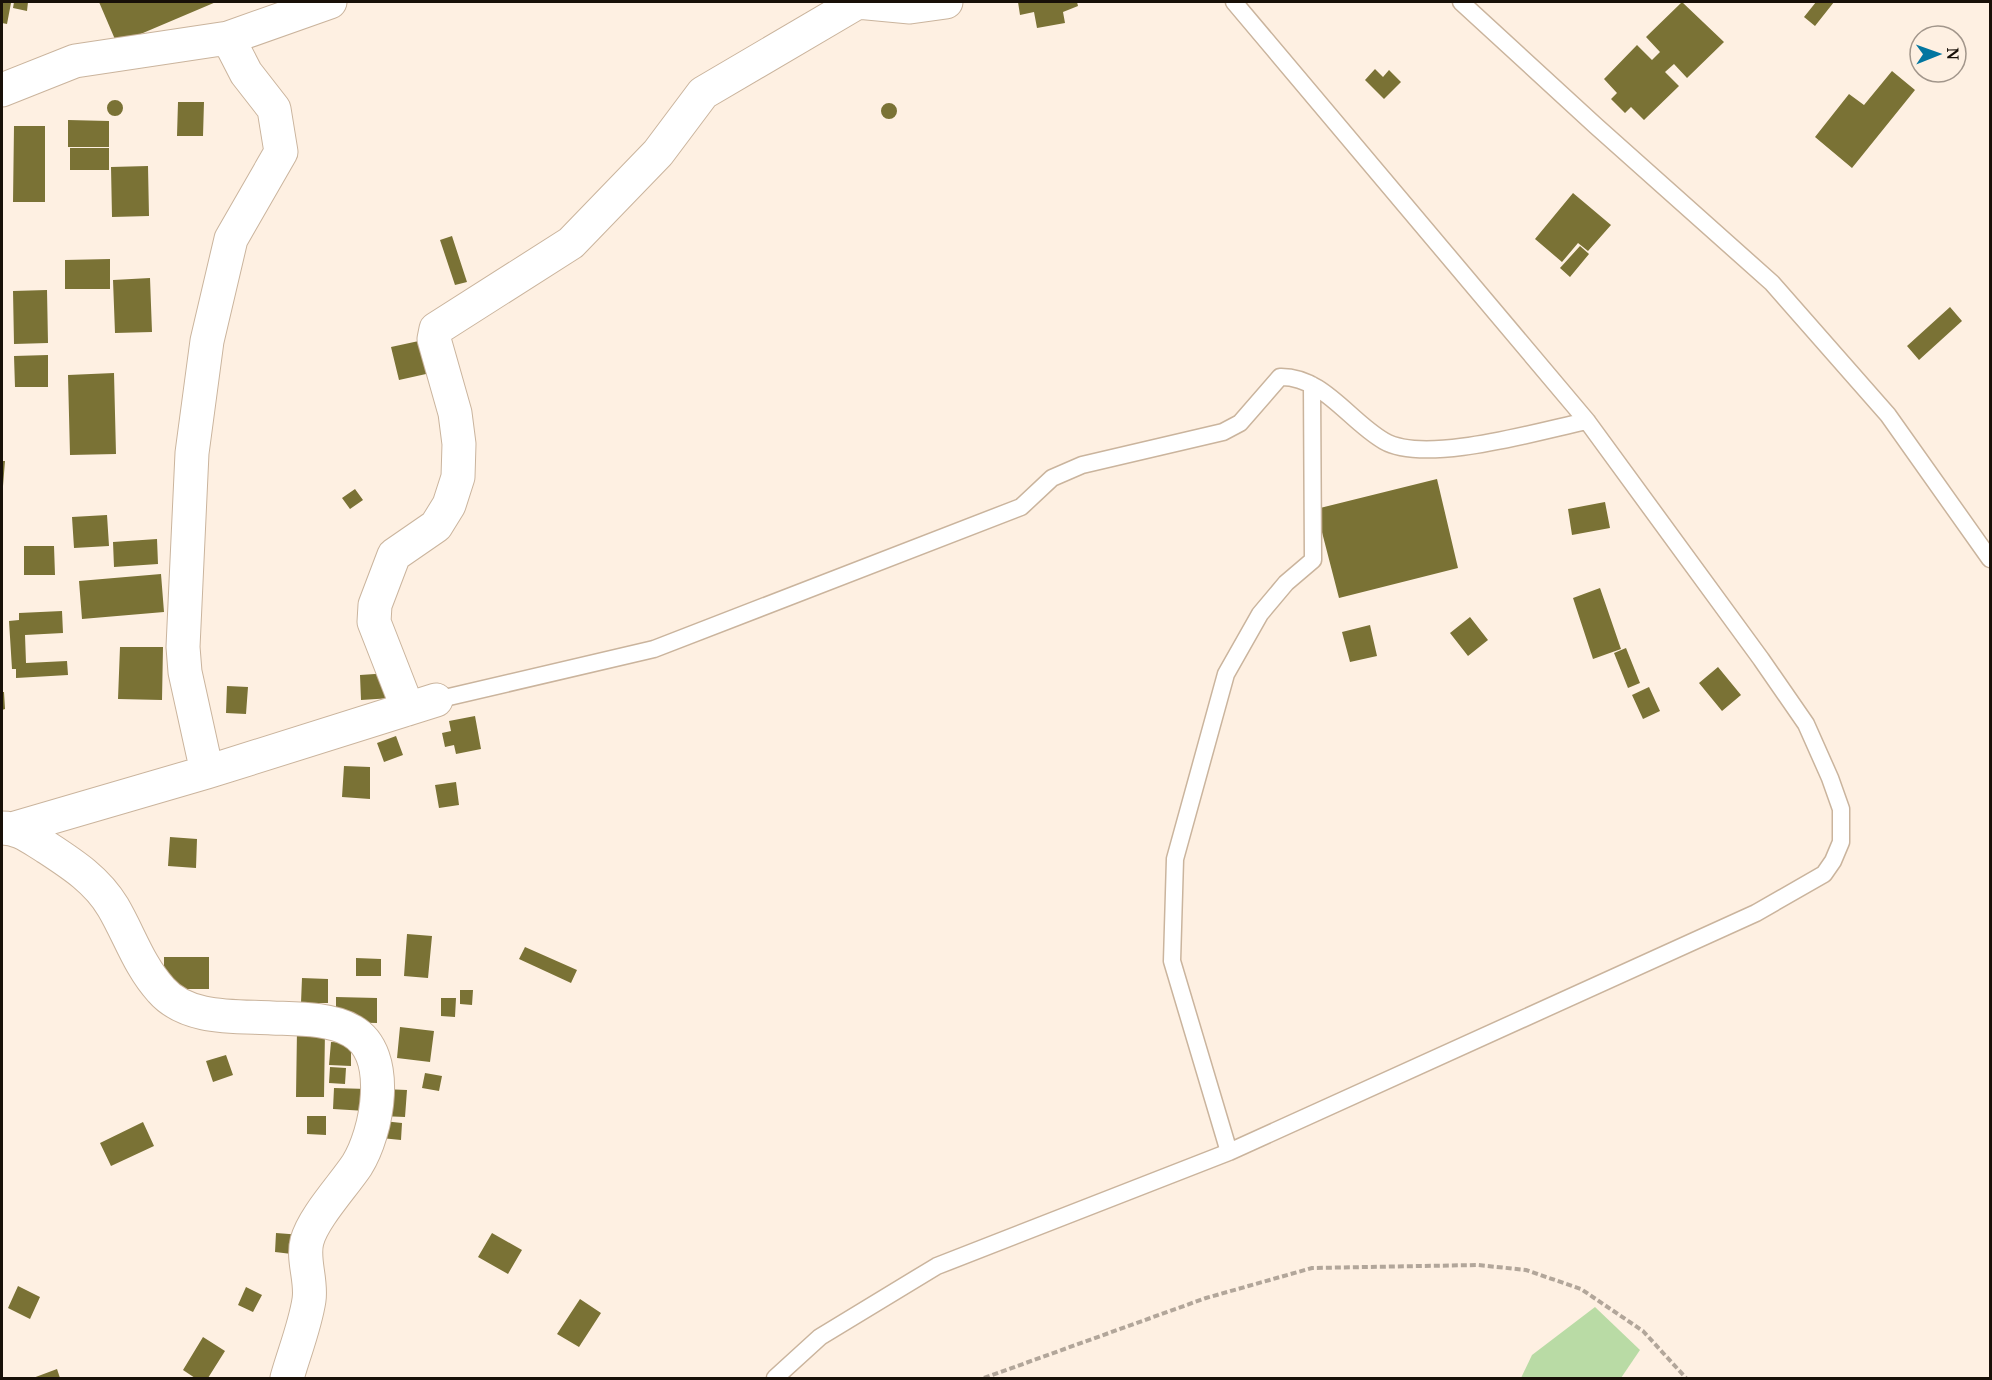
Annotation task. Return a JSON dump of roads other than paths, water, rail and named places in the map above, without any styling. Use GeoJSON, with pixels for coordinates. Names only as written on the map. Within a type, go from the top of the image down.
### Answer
{"type":"FeatureCollection","features":[{"type":"Feature","properties":{"kind":"street"},"geometry":{"type":"LineString","coordinates":[[2,90],[75,61],[228,38],[330,2]]}},
{"type":"Feature","properties":{"kind":"street"},"geometry":{"type":"LineString","coordinates":[[8,828],[207,772],[422,705],[374,622],[375,605],[394,555],[436,526],[449,505],[458,477],[459,444],[455,413],[434,339],[436,329],[571,243],[658,153],[704,93],[857,2],[910,7],[946,2]]}},
{"type":"Feature","properties":{"kind":"street"},"geometry":{"type":"LineString","coordinates":[[207,772],[185,672],[183,647],[192,453],[207,340],[231,239],[281,152],[274,110],[246,73],[228,38]]}},
{"type":"Feature","properties":{"kind":"street"},"geometry":{"type":"LineString","coordinates":[[8,828],[77,867],[96,885],[113,907],[144,968],[162,992],[181,1004],[204,1014],[314,1020],[353,1031],[367,1047],[376,1073],[378,1103],[369,1136],[358,1163],[307,1240],[305,1258],[309,1298],[287,1378]]}},
{"type":"Feature","properties":{"kind":"lane"},"geometry":{"type":"LineString","coordinates":[[775,1378],[820,1337],[937,1266],[1229,1152],[1756,913],[1806,887],[1824,874],[1833,861],[1840,842],[1840,809],[1830,778],[1806,724],[1761,658],[1587,421],[1234,2]]}},
{"type":"Feature","properties":{"kind":"lane"},"geometry":{"type":"LineString","coordinates":[[1461,2],[1772,283],[1888,415],[1990,559]]}},
{"type":"Feature","properties":{"kind":"lane"},"geometry":{"type":"LineString","coordinates":[[422,705],[654,649],[1021,507],[1052,478],[1082,465],[1223,432],[1240,423],[1280,377],[1295,377],[1312,385],[1384,442],[1414,450],[1441,450],[1587,421]]}},
{"type":"Feature","properties":{"kind":"lane"},"geometry":{"type":"LineString","coordinates":[[1229,1152],[1172,961],[1175,859],[1226,674],[1260,614],[1286,584],[1313,560],[1312,385]]}}]}
